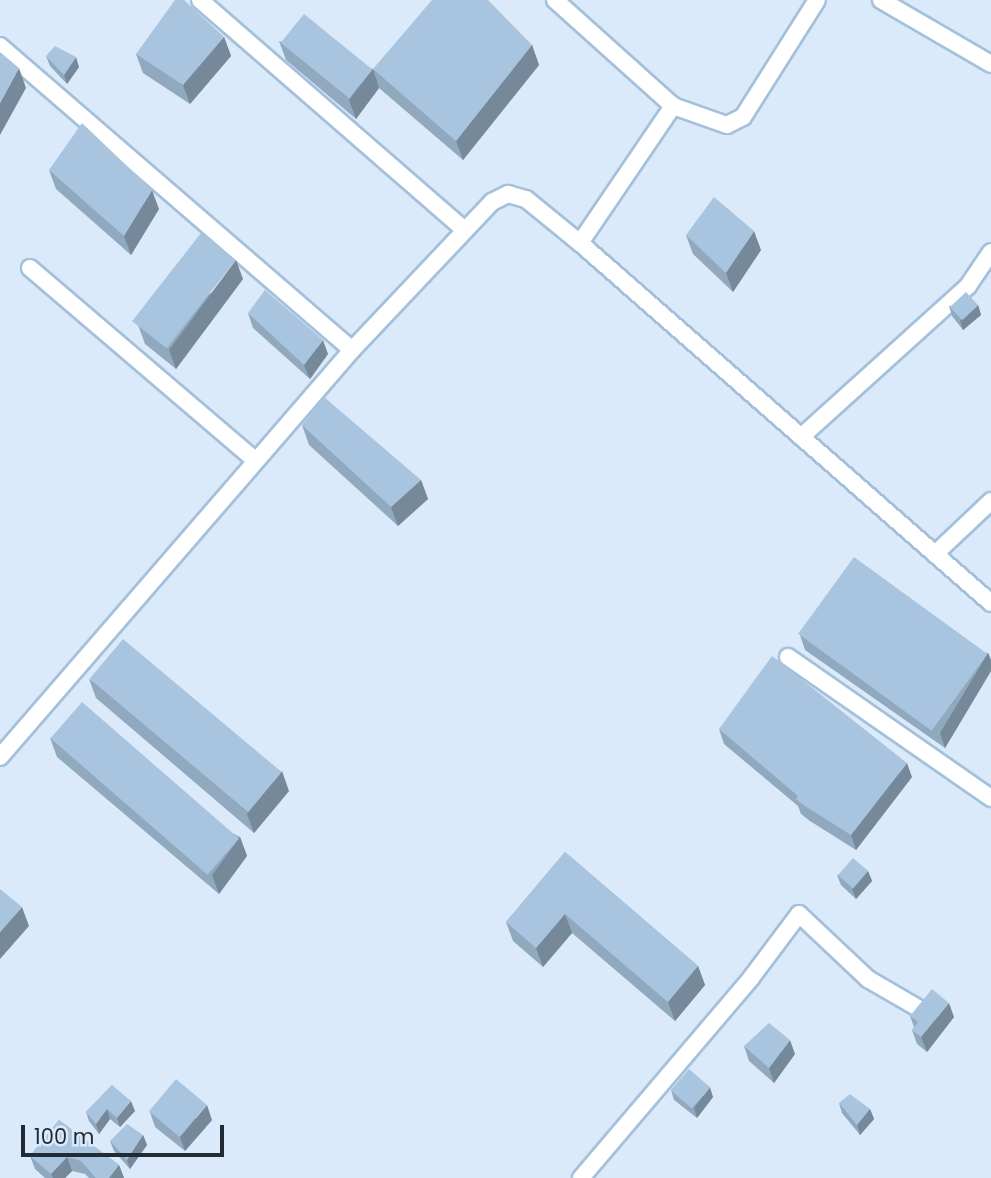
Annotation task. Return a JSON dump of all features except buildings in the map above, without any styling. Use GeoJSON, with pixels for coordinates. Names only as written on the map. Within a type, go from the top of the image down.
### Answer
{"type":"FeatureCollection","features":[{"type":"Feature","properties":{"kind":"street"},"geometry":{"type":"LineString","coordinates":[[200,0],[465,230]]}},
{"type":"Feature","properties":{"kind":"street"},"geometry":{"type":"LineString","coordinates":[[555,0],[673,106],[714,123],[735,124],[817,0]]}},
{"type":"Feature","properties":{"kind":"street"},"geometry":{"type":"LineString","coordinates":[[881,0],[991,64]]}},
{"type":"Feature","properties":{"kind":"street"},"geometry":{"type":"LineString","coordinates":[[0,46],[352,350]]}},
{"type":"Feature","properties":{"kind":"street"},"geometry":{"type":"LineString","coordinates":[[580,243],[673,106]]}},
{"type":"Feature","properties":{"kind":"street"},"geometry":{"type":"LineString","coordinates":[[0,757],[352,350],[492,202],[515,194],[580,243],[991,603]]}},
{"type":"Feature","properties":{"kind":"street"},"geometry":{"type":"LineString","coordinates":[[801,437],[968,286],[991,252]]}},
{"type":"Feature","properties":{"kind":"street"},"geometry":{"type":"LineString","coordinates":[[30,268],[256,461]]}},
{"type":"Feature","properties":{"kind":"street"},"geometry":{"type":"LineString","coordinates":[[935,555],[991,501]]}},
{"type":"Feature","properties":{"kind":"street"},"geometry":{"type":"LineString","coordinates":[[788,657],[991,798]]}},
{"type":"Feature","properties":{"kind":"street"},"geometry":{"type":"LineString","coordinates":[[581,1178],[751,978],[799,914],[868,979],[918,1009]]}}]}
